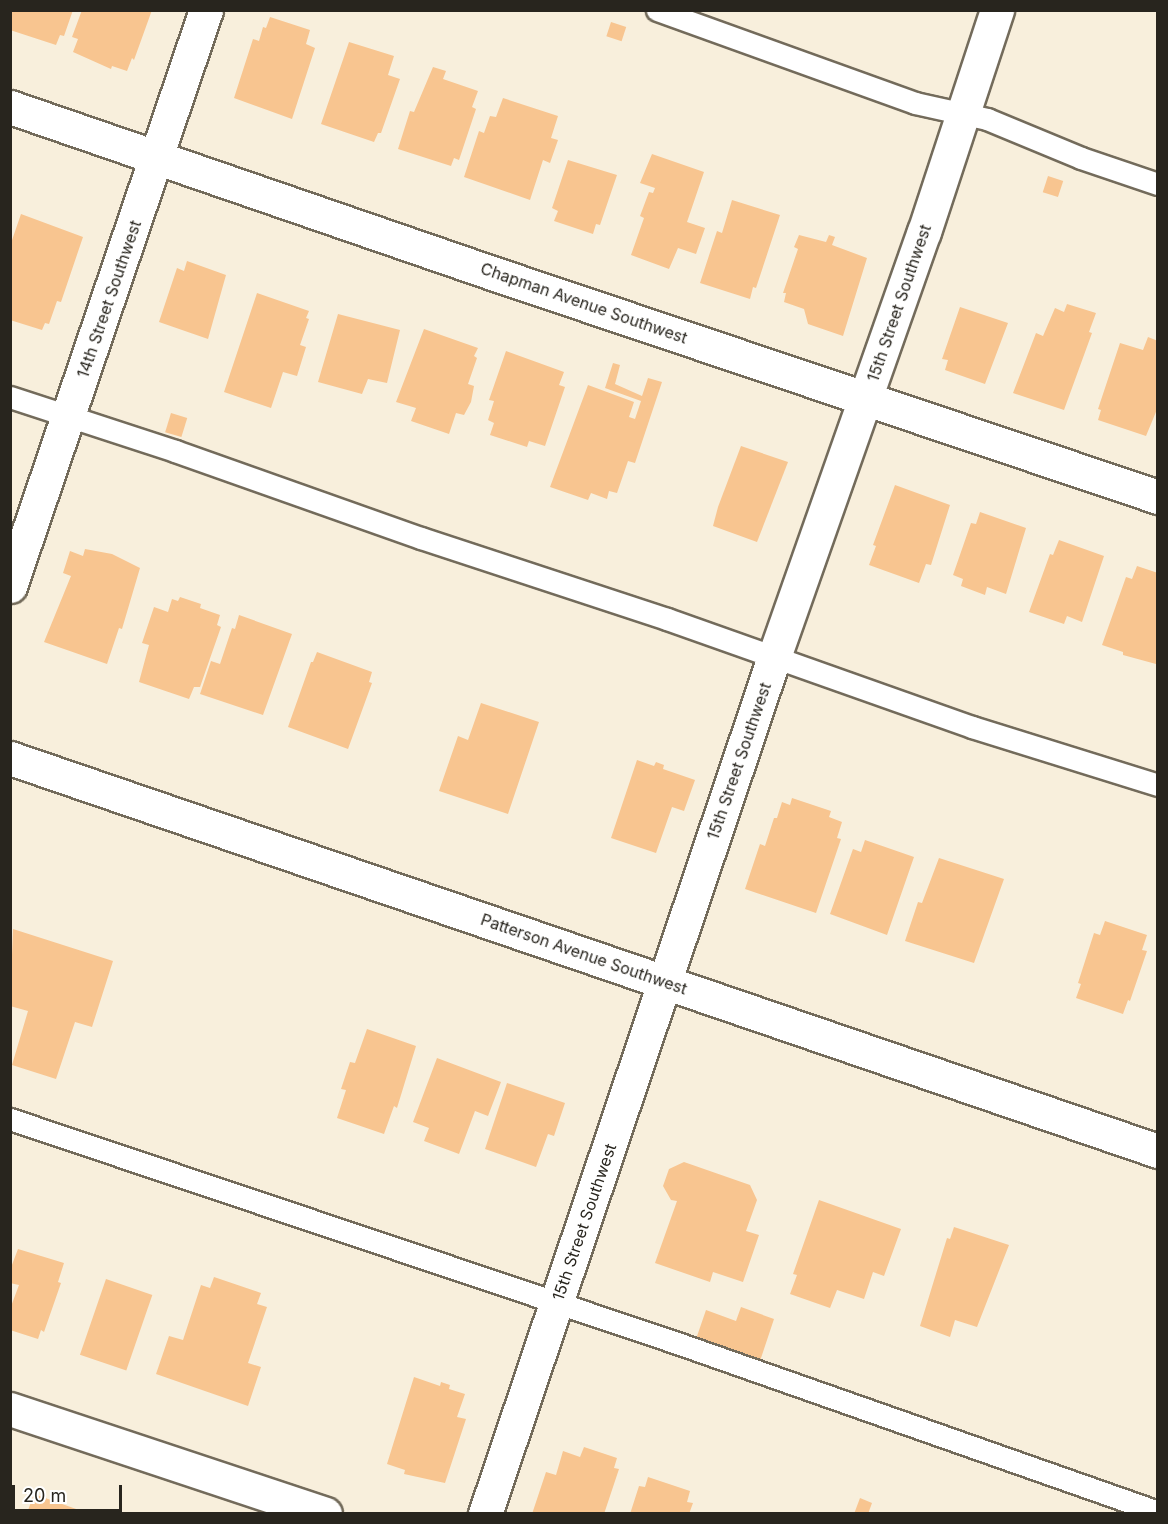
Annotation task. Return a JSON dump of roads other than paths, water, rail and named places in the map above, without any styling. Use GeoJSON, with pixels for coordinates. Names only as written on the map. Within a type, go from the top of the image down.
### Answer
{"type":"FeatureCollection","features":[{"type":"Feature","properties":{"kind":"street","name":"14th Street Southwest"},"geometry":{"type":"LineString","coordinates":[[10,586],[206,10]]}},
{"type":"Feature","properties":{"kind":"street","name":"15th Street Southwest"},"geometry":{"type":"LineString","coordinates":[[485,1514],[774,657],[964,112],[997,10]]}},
{"type":"Feature","properties":{"kind":"street","name":"Chapman Avenue Southwest"},"geometry":{"type":"LineString","coordinates":[[10,107],[158,156],[498,275],[1158,497]]}},
{"type":"Feature","properties":{"kind":"street","name":"Patterson Avenue Southwest"},"geometry":{"type":"LineString","coordinates":[[10,758],[1158,1151]]}},
{"type":"Feature","properties":{"kind":"street"},"geometry":{"type":"LineString","coordinates":[[10,1409],[326,1514]]}},
{"type":"Feature","properties":{"kind":"lane"},"geometry":{"type":"LineString","coordinates":[[657,10],[915,104],[964,112],[1081,158],[1158,184]]}},
{"type":"Feature","properties":{"kind":"lane"},"geometry":{"type":"LineString","coordinates":[[10,397],[774,657],[972,727],[1158,785]]}},
{"type":"Feature","properties":{"kind":"lane"},"geometry":{"type":"LineString","coordinates":[[10,1119],[482,1277],[556,1305],[680,1344],[1158,1512]]}}]}
